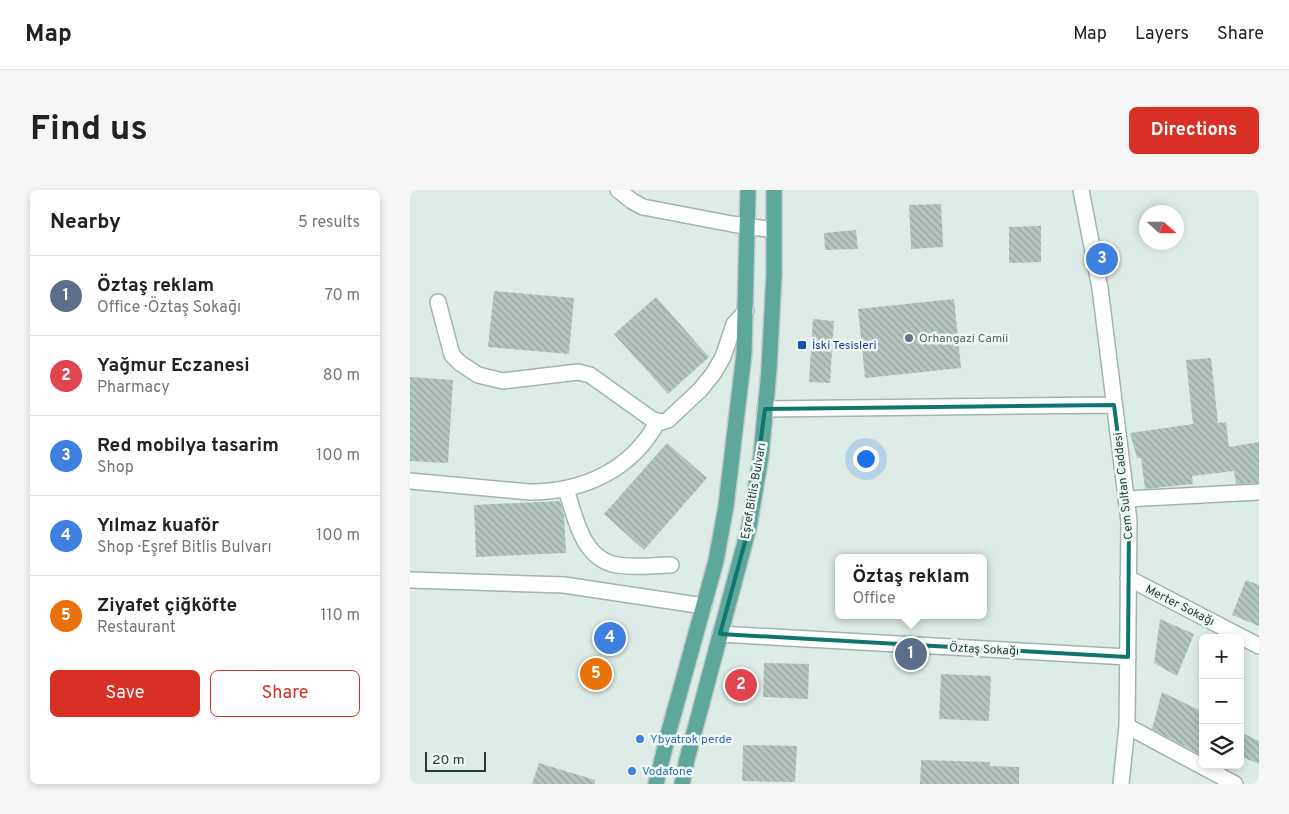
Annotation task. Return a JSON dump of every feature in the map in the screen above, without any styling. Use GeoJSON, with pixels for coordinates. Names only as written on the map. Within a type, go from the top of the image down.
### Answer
{"type":"FeatureCollection","features":[{"type":"Feature","properties":{"kind":"main road","name":"Eşref Bitlis Bulvarı"},"geometry":{"type":"LineString","coordinates":[[656,784],[716,561],[726,506],[744,354],[748,190]]}},
{"type":"Feature","properties":{"kind":"main road","name":"Eşref Bitlis Bulvarı"},"geometry":{"type":"LineString","coordinates":[[682,784],[749,527],[761,456],[770,360],[774,274],[774,190]]}},
{"type":"Feature","properties":{"kind":"street"},"geometry":{"type":"LineString","coordinates":[[618,190],[643,207],[748,227],[774,230]]}},
{"type":"Feature","properties":{"kind":"street","name":"Cem Sultan Caddesi"},"geometry":{"type":"LineString","coordinates":[[1081,190],[1100,288],[1129,521],[1127,726],[1121,784]]}},
{"type":"Feature","properties":{"kind":"street"},"geometry":{"type":"LineString","coordinates":[[438,302],[452,355],[474,372],[490,379],[503,381],[578,372],[585,373],[658,421],[674,417],[713,374],[723,357],[734,324],[746,311]]}},
{"type":"Feature","properties":{"kind":"street"},"geometry":{"type":"LineString","coordinates":[[765,409],[1114,405]]}},
{"type":"Feature","properties":{"kind":"street"},"geometry":{"type":"LineString","coordinates":[[410,481],[530,492],[566,489],[592,480],[619,467],[643,445],[658,421]]}},
{"type":"Feature","properties":{"kind":"street"},"geometry":{"type":"LineString","coordinates":[[566,489],[580,534],[586,544],[601,558],[617,565],[671,565]]}},
{"type":"Feature","properties":{"kind":"street"},"geometry":{"type":"LineString","coordinates":[[1126,498],[1259,492]]}},
{"type":"Feature","properties":{"kind":"street","name":"Merter Sokağı"},"geometry":{"type":"LineString","coordinates":[[1128,578],[1259,646]]}},
{"type":"Feature","properties":{"kind":"street"},"geometry":{"type":"LineString","coordinates":[[410,580],[564,584],[704,606]]}},
{"type":"Feature","properties":{"kind":"street","name":"Öztaş Sokağı"},"geometry":{"type":"LineString","coordinates":[[720,634],[1128,657]]}},
{"type":"Feature","properties":{"kind":"street"},"geometry":{"type":"LineString","coordinates":[[1127,726],[1235,784]]}},
{"type":"Feature","properties":{"kind":"highlighted area"},"geometry":{"type":"Polygon","coordinates":[[[1114,405],[1129,521],[1128,657],[720,634],[749,527],[765,409],[1114,405]]]}},
{"type":"Feature","properties":{"kind":"building"},"geometry":{"type":"Polygon","coordinates":[[[941,204],[943,247],[911,249],[909,205],[941,204]]]}},
{"type":"Feature","properties":{"kind":"building"},"geometry":{"type":"Polygon","coordinates":[[[1041,226],[1041,262],[1009,263],[1009,227],[1041,226]]]}},
{"type":"Feature","properties":{"kind":"building"},"geometry":{"type":"Polygon","coordinates":[[[856,230],[858,249],[825,250],[824,233],[856,230]]]}},
{"type":"Feature","properties":{"kind":"building"},"geometry":{"type":"Polygon","coordinates":[[[494,291],[574,298],[569,354],[488,347],[494,291]]]}},
{"type":"Feature","properties":{"kind":"building"},"geometry":{"type":"Polygon","coordinates":[[[656,297],[709,357],[668,394],[614,334],[656,297]]]}},
{"type":"Feature","properties":{"kind":"building","name":"Orhangazi Camii"},"geometry":{"type":"Polygon","coordinates":[[[954,299],[961,368],[865,378],[858,309],[954,299]]]}},
{"type":"Feature","properties":{"kind":"building"},"geometry":{"type":"Polygon","coordinates":[[[813,319],[834,321],[830,383],[809,382],[813,319]]]}},
{"type":"Feature","properties":{"kind":"building"},"geometry":{"type":"Polygon","coordinates":[[[1211,358],[1218,423],[1226,422],[1229,447],[1259,442],[1259,483],[1236,484],[1234,471],[1192,476],[1193,484],[1145,489],[1141,458],[1137,458],[1130,433],[1193,424],[1186,360],[1211,358]]]}},
{"type":"Feature","properties":{"kind":"building"},"geometry":{"type":"Polygon","coordinates":[[[410,377],[453,380],[448,463],[410,461],[410,377]]]}},
{"type":"Feature","properties":{"kind":"building"},"geometry":{"type":"Polygon","coordinates":[[[667,443],[707,478],[644,550],[604,514],[667,443]]]}},
{"type":"Feature","properties":{"kind":"building"},"geometry":{"type":"Polygon","coordinates":[[[560,501],[564,516],[566,553],[476,557],[474,505],[560,501]]]}},
{"type":"Feature","properties":{"kind":"building"},"geometry":{"type":"Polygon","coordinates":[[[1246,580],[1259,585],[1259,626],[1232,615],[1246,580]]]}},
{"type":"Feature","properties":{"kind":"building"},"geometry":{"type":"Polygon","coordinates":[[[1160,619],[1194,634],[1177,676],[1154,663],[1160,619]]]}},
{"type":"Feature","properties":{"kind":"building"},"geometry":{"type":"Polygon","coordinates":[[[764,663],[809,664],[808,699],[763,697],[764,663]]]}},
{"type":"Feature","properties":{"kind":"building"},"geometry":{"type":"Polygon","coordinates":[[[941,674],[991,676],[989,721],[939,719],[941,674]]]}},
{"type":"Feature","properties":{"kind":"building"},"geometry":{"type":"Polygon","coordinates":[[[1162,692],[1199,710],[1199,754],[1152,729],[1162,692]]]}},
{"type":"Feature","properties":{"kind":"building"},"geometry":{"type":"Polygon","coordinates":[[[1244,734],[1259,741],[1259,764],[1244,758],[1244,734]]]}},
{"type":"Feature","properties":{"kind":"building"},"geometry":{"type":"Polygon","coordinates":[[[743,745],[797,746],[795,782],[742,781],[743,745]]]}},
{"type":"Feature","properties":{"kind":"building"},"geometry":{"type":"Polygon","coordinates":[[[921,760],[990,762],[990,766],[1019,767],[1019,784],[920,784],[921,760]]]}},
{"type":"Feature","properties":{"kind":"building"},"geometry":{"type":"Polygon","coordinates":[[[539,763],[595,780],[595,784],[532,784],[539,763]]]}},
{"type":"Feature","properties":{"kind":"place","name":"Red mobilya tasarim"},"geometry":{"type":"Point","coordinates":[1102,259]}},
{"type":"Feature","properties":{"kind":"place","name":"Orhangazi Camii"},"geometry":{"type":"Point","coordinates":[909,338]}},
{"type":"Feature","properties":{"kind":"place","name":"İski Tesisleri"},"geometry":{"type":"Point","coordinates":[802,345]}},
{"type":"Feature","properties":{"kind":"place","name":"Yılmaz kuaför"},"geometry":{"type":"Point","coordinates":[610,638]}},
{"type":"Feature","properties":{"kind":"place","name":"Öztaş reklam"},"geometry":{"type":"Point","coordinates":[911,654]}},
{"type":"Feature","properties":{"kind":"place","name":"Ziyafet çiğköfte"},"geometry":{"type":"Point","coordinates":[596,674]}},
{"type":"Feature","properties":{"kind":"place","name":"Yağmur Eczanesi"},"geometry":{"type":"Point","coordinates":[741,685]}},
{"type":"Feature","properties":{"kind":"place","name":"Ybyatrok perde"},"geometry":{"type":"Point","coordinates":[640,739]}},
{"type":"Feature","properties":{"kind":"place","name":"Vodafone"},"geometry":{"type":"Point","coordinates":[632,771]}}]}
